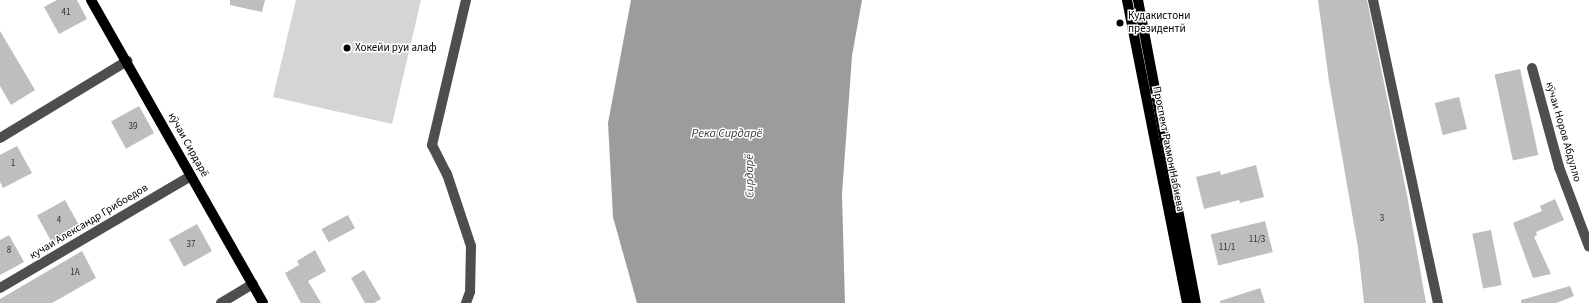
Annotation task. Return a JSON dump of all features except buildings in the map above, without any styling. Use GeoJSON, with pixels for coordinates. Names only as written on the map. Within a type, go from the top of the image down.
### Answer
{"type":"FeatureCollection","features":[{"type":"Feature","properties":{"kind":"main road","name":"кӯчаи Сирдарё"},"geometry":{"type":"LineString","coordinates":[[91,0],[263,303]]}},
{"type":"Feature","properties":{"kind":"main road","name":"Проспект Рахмон Набиева"},"geometry":{"type":"LineString","coordinates":[[1126,0],[1186,303]]}},
{"type":"Feature","properties":{"kind":"main road","name":"Проспект Рахмон Набиева"},"geometry":{"type":"LineString","coordinates":[[1138,0],[1196,303]]}},
{"type":"Feature","properties":{"kind":"street"},"geometry":{"type":"LineString","coordinates":[[466,0],[432,145],[447,174],[471,246],[470,292],[466,303]]}},
{"type":"Feature","properties":{"kind":"street"},"geometry":{"type":"LineString","coordinates":[[1373,0],[1438,303]]}},
{"type":"Feature","properties":{"kind":"street"},"geometry":{"type":"LineString","coordinates":[[0,138],[127,61]]}},
{"type":"Feature","properties":{"kind":"street","name":"кӯчаи Норов Абдулло"},"geometry":{"type":"LineString","coordinates":[[1532,68],[1559,167],[1589,247]]}},
{"type":"Feature","properties":{"kind":"street","name":"кучаи Александр Грибоедов"},"geometry":{"type":"LineString","coordinates":[[0,288],[191,176]]}},
{"type":"Feature","properties":{"kind":"street"},"geometry":{"type":"LineString","coordinates":[[221,303],[253,284]]}},
{"type":"Feature","properties":{"kind":"shaded area","name":"Хокейи руи алаф"},"geometry":{"type":"Polygon","coordinates":[[[296,0],[421,0],[392,124],[273,97],[296,0]]]}},
{"type":"Feature","properties":{"kind":"water","name":"Река Сирдарё"},"geometry":{"type":"Polygon","coordinates":[[[631,0],[862,0],[852,56],[842,194],[845,303],[637,303],[613,217],[608,123],[631,0]]]}},
{"type":"Feature","properties":{"kind":"place","name":"Кудакистони президентй"},"geometry":{"type":"Point","coordinates":[1120,23]}},
{"type":"Feature","properties":{"kind":"place","name":"Хокейи руи алаф"},"geometry":{"type":"Point","coordinates":[347,48]}},
{"type":"Feature","properties":{"kind":"water label","name":"Сирдарё"},"geometry":{"type":"Point","coordinates":[750,176]}}]}
